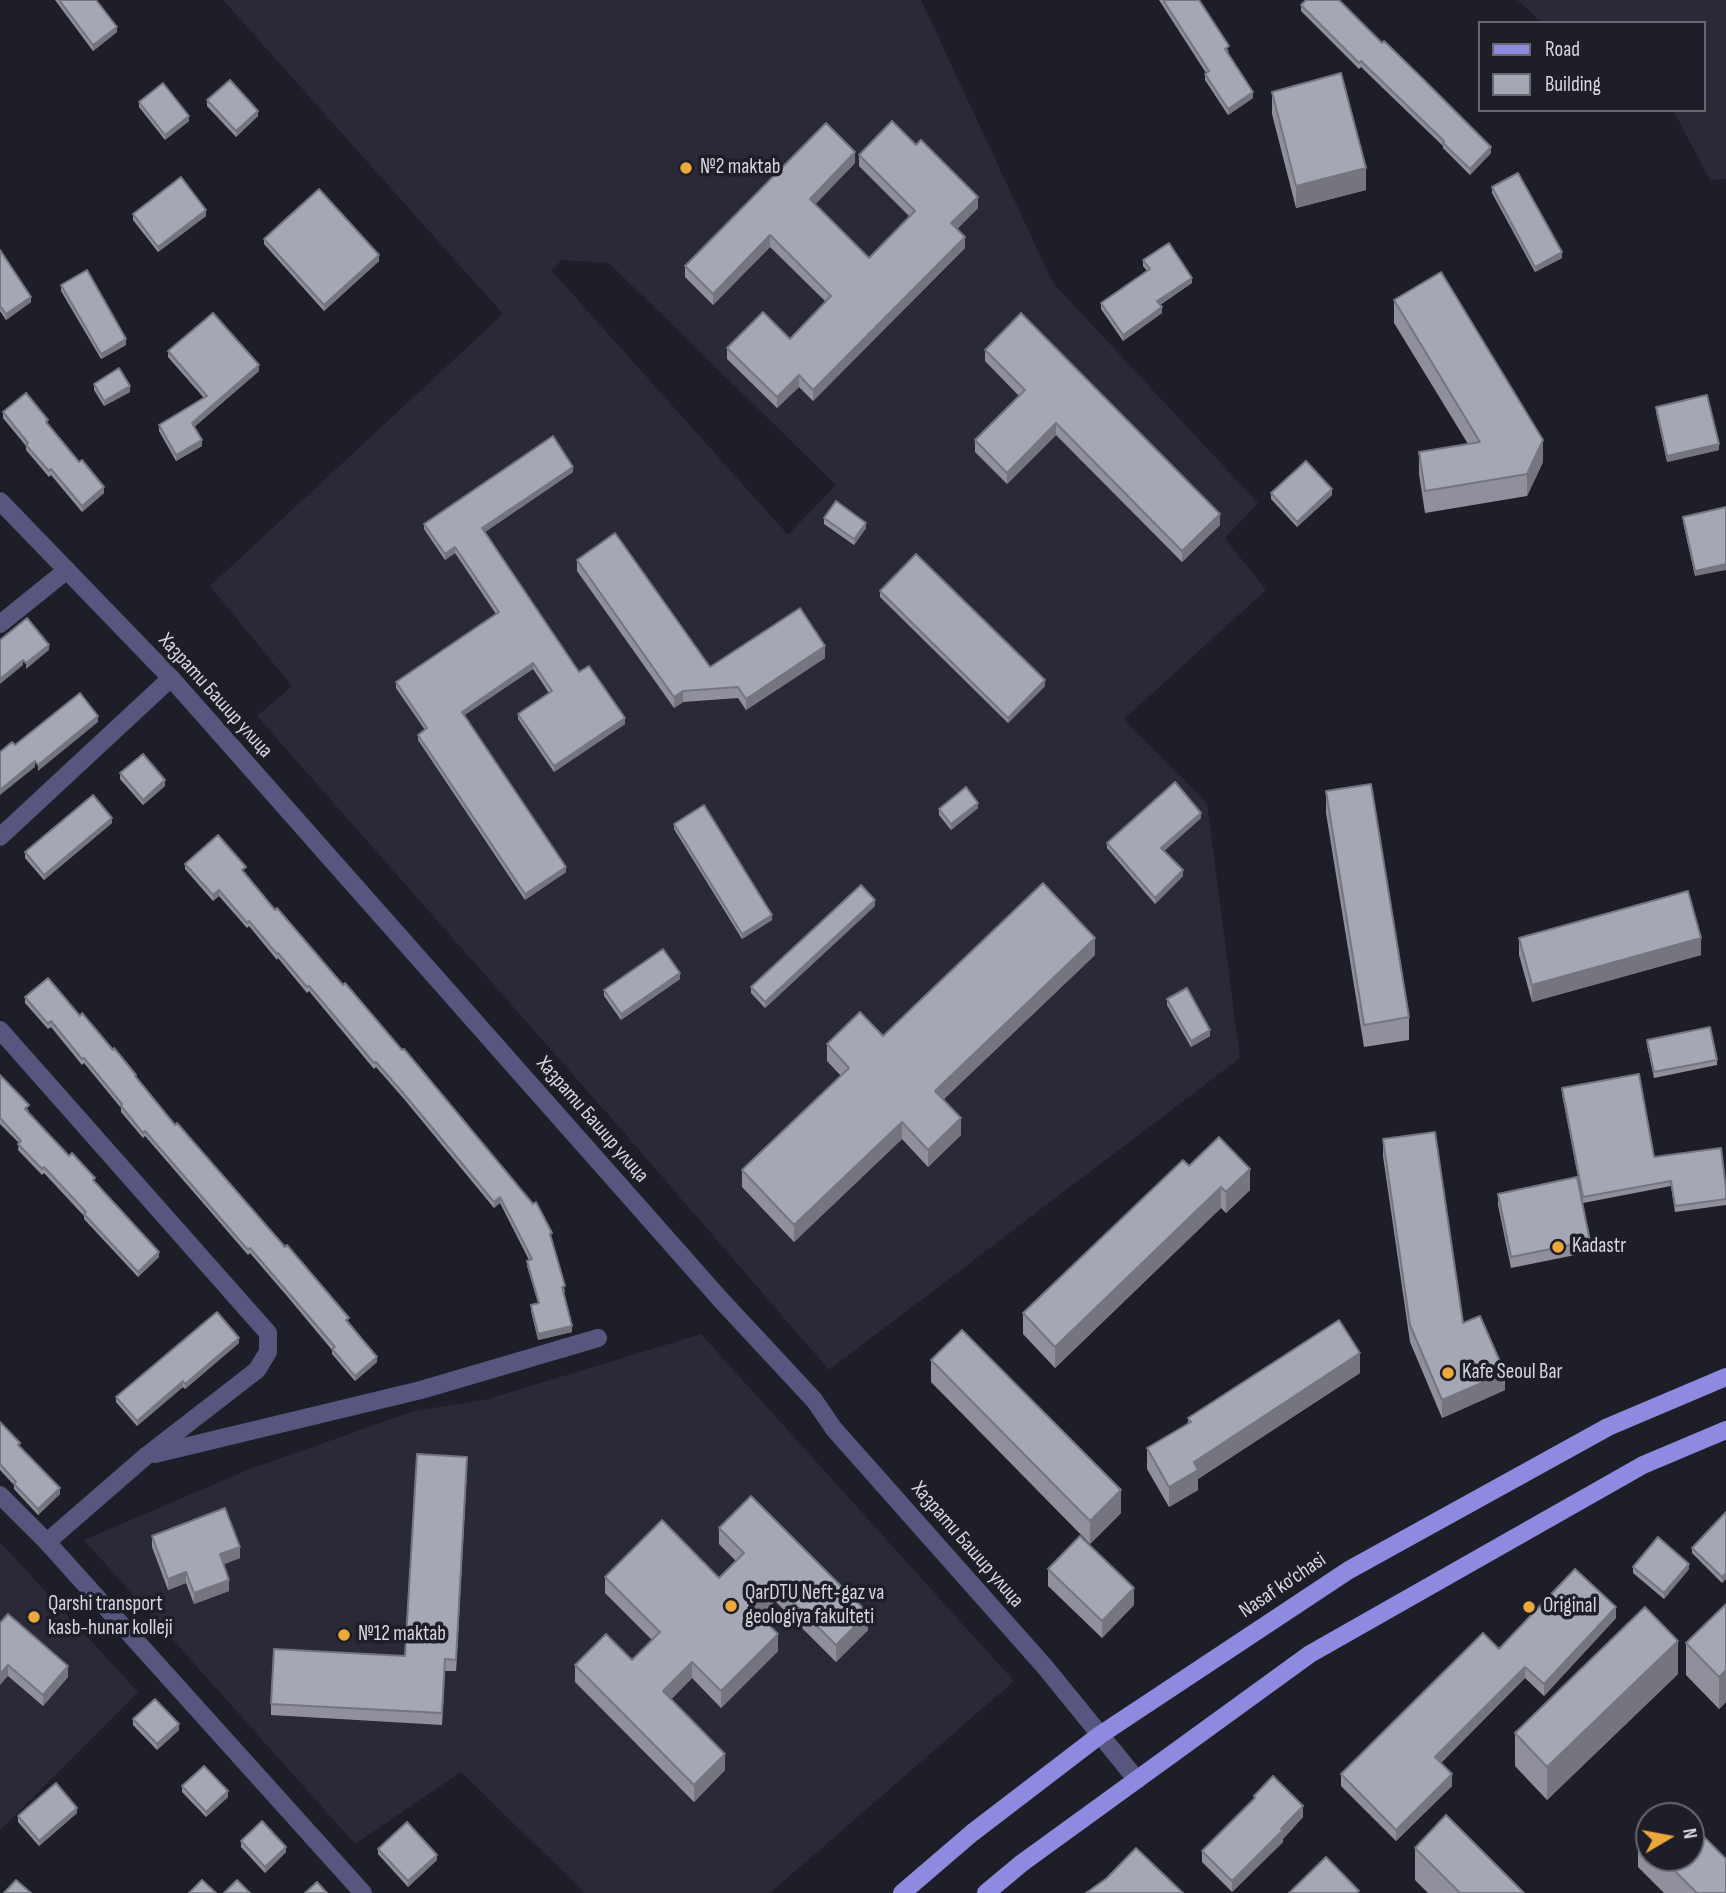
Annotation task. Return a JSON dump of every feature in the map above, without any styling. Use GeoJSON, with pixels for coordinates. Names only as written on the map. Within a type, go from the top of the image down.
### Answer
{"type":"FeatureCollection","features":[{"type":"Feature","properties":{"kind":"main road","name":"Nasaf ko‘chasi"},"geometry":{"type":"LineString","coordinates":[[902,1893],[972,1833],[1100,1735],[1349,1570],[1608,1427],[1726,1377]]}},
{"type":"Feature","properties":{"kind":"main road"},"geometry":{"type":"LineString","coordinates":[[986,1893],[1022,1863],[1310,1654],[1643,1465],[1726,1430]]}},
{"type":"Feature","properties":{"kind":"street","name":"Хазрати Башир улица"},"geometry":{"type":"LineString","coordinates":[[0,501],[171,678],[720,1300],[814,1400],[834,1429],[1045,1667],[1137,1780]]}},
{"type":"Feature","properties":{"kind":"street"},"geometry":{"type":"LineString","coordinates":[[0,624],[67,570]]}},
{"type":"Feature","properties":{"kind":"street"},"geometry":{"type":"LineString","coordinates":[[0,837],[171,678]]}},
{"type":"Feature","properties":{"kind":"street"},"geometry":{"type":"LineString","coordinates":[[0,1030],[268,1334],[268,1352],[257,1370],[146,1456],[47,1542]]}},
{"type":"Feature","properties":{"kind":"street"},"geometry":{"type":"LineString","coordinates":[[146,1456],[421,1390],[598,1338]]}},
{"type":"Feature","properties":{"kind":"street"},"geometry":{"type":"LineString","coordinates":[[0,1495],[47,1542],[363,1893]]}},
{"type":"Feature","properties":{"kind":"shaded area"},"geometry":{"type":"Polygon","coordinates":[[[223,0],[921,0],[1053,283],[1258,503],[1225,538],[1266,590],[1124,719],[1207,803],[1240,1058],[829,1370],[257,716],[292,686],[210,586],[503,314],[223,0]],[[562,260],[551,270],[788,535],[836,485],[609,263],[562,260]]]}},
{"type":"Feature","properties":{"kind":"shaded area"},"geometry":{"type":"Polygon","coordinates":[[[1517,0],[1726,0],[1726,179],[1710,180],[1674,112],[1705,112],[1705,21],[1541,21],[1517,0]]]}},
{"type":"Feature","properties":{"kind":"shaded area","name":"QarDTU Neft-gaz va geologiya fakulteti"},"geometry":{"type":"Polygon","coordinates":[[[701,1334],[1014,1681],[770,1893],[585,1893],[461,1772],[355,1844],[84,1540],[250,1469],[414,1411],[488,1399],[701,1334]]]}},
{"type":"Feature","properties":{"kind":"shaded area","name":"Qarshi transport kasb-hunar kolleji"},"geometry":{"type":"Polygon","coordinates":[[[0,1542],[138,1692],[0,1830],[0,1542]]]}},
{"type":"Feature","properties":{"kind":"building"},"geometry":{"type":"Polygon","coordinates":[[[59,0],[96,0],[117,27],[93,45],[59,0]]]}},
{"type":"Feature","properties":{"kind":"building"},"geometry":{"type":"Polygon","coordinates":[[[1163,0],[1199,0],[1229,46],[1225,49],[1253,92],[1228,109],[1205,74],[1209,71],[1163,0]]]}},
{"type":"Feature","properties":{"kind":"building"},"geometry":{"type":"Polygon","coordinates":[[[1306,0],[1339,0],[1491,147],[1470,169],[1301,5],[1306,0]]]}},
{"type":"Feature","properties":{"kind":"building"},"geometry":{"type":"Polygon","coordinates":[[[1341,73],[1366,168],[1296,186],[1272,92],[1341,73]]]}},
{"type":"Feature","properties":{"kind":"building"},"geometry":{"type":"Polygon","coordinates":[[[230,80],[258,111],[236,131],[207,100],[230,80]]]}},
{"type":"Feature","properties":{"kind":"building"},"geometry":{"type":"Polygon","coordinates":[[[163,83],[189,116],[165,135],[139,102],[163,83]]]}},
{"type":"Feature","properties":{"kind":"building"},"geometry":{"type":"Polygon","coordinates":[[[892,121],[916,145],[921,140],[978,197],[951,223],[965,237],[813,390],[799,375],[777,397],[727,348],[763,312],[790,339],[831,296],[770,235],[713,294],[685,266],[826,123],[855,152],[810,199],[869,258],[915,211],[859,155],[892,121]]]}},
{"type":"Feature","properties":{"kind":"building"},"geometry":{"type":"Polygon","coordinates":[[[1518,173],[1562,252],[1535,267],[1492,187],[1518,173]]]}},
{"type":"Feature","properties":{"kind":"building"},"geometry":{"type":"Polygon","coordinates":[[[181,177],[206,210],[158,247],[133,214],[181,177]]]}},
{"type":"Feature","properties":{"kind":"building"},"geometry":{"type":"Polygon","coordinates":[[[319,189],[379,255],[324,305],[264,239],[319,189]]]}},
{"type":"Feature","properties":{"kind":"building"},"geometry":{"type":"Polygon","coordinates":[[[1169,243],[1192,278],[1157,301],[1162,307],[1123,335],[1101,303],[1150,269],[1143,260],[1169,243]]]}},
{"type":"Feature","properties":{"kind":"building"},"geometry":{"type":"Polygon","coordinates":[[[0,250],[31,297],[6,314],[0,306],[0,250]]]}},
{"type":"Feature","properties":{"kind":"building"},"geometry":{"type":"Polygon","coordinates":[[[87,270],[126,339],[101,354],[61,285],[87,270]]]}},
{"type":"Feature","properties":{"kind":"building"},"geometry":{"type":"Polygon","coordinates":[[[1441,272],[1543,440],[1527,474],[1425,491],[1419,452],[1480,442],[1394,300],[1441,272]]]}},
{"type":"Feature","properties":{"kind":"building"},"geometry":{"type":"Polygon","coordinates":[[[213,313],[259,365],[192,423],[202,440],[176,455],[159,425],[207,396],[168,351],[213,313]]]}},
{"type":"Feature","properties":{"kind":"building"},"geometry":{"type":"Polygon","coordinates":[[[1021,313],[1220,514],[1182,551],[1056,423],[1007,473],[975,440],[1025,390],[985,350],[1021,313]]]}},
{"type":"Feature","properties":{"kind":"building"},"geometry":{"type":"Polygon","coordinates":[[[119,368],[130,386],[104,401],[94,384],[119,368]]]}},
{"type":"Feature","properties":{"kind":"building"},"geometry":{"type":"Polygon","coordinates":[[[26,393],[79,462],[82,460],[104,487],[82,506],[51,469],[49,471],[26,445],[28,443],[3,412],[26,393]]]}},
{"type":"Feature","properties":{"kind":"building"},"geometry":{"type":"Polygon","coordinates":[[[1707,395],[1719,444],[1667,456],[1656,407],[1707,395]]]}},
{"type":"Feature","properties":{"kind":"building"},"geometry":{"type":"Polygon","coordinates":[[[553,436],[573,467],[482,528],[579,672],[589,666],[625,718],[554,766],[518,714],[552,691],[533,663],[462,712],[566,867],[525,894],[418,735],[427,728],[396,682],[499,612],[455,547],[445,554],[424,524],[553,436]]]}},
{"type":"Feature","properties":{"kind":"building"},"geometry":{"type":"Polygon","coordinates":[[[1306,461],[1332,489],[1297,522],[1271,493],[1306,461]]]}},
{"type":"Feature","properties":{"kind":"building"},"geometry":{"type":"Polygon","coordinates":[[[836,501],[866,523],[854,539],[824,518],[836,501]]]}},
{"type":"Feature","properties":{"kind":"building"},"geometry":{"type":"Polygon","coordinates":[[[1726,507],[1726,564],[1695,571],[1683,517],[1726,507]]]}},
{"type":"Feature","properties":{"kind":"building"},"geometry":{"type":"Polygon","coordinates":[[[615,533],[710,667],[800,608],[825,646],[746,699],[738,687],[683,691],[674,697],[577,560],[615,533]]]}},
{"type":"Feature","properties":{"kind":"building"},"geometry":{"type":"Polygon","coordinates":[[[916,554],[1045,680],[1008,718],[880,591],[916,554]]]}},
{"type":"Feature","properties":{"kind":"building"},"geometry":{"type":"Polygon","coordinates":[[[27,618],[49,645],[26,663],[23,660],[0,679],[0,640],[27,618]]]}},
{"type":"Feature","properties":{"kind":"building"},"geometry":{"type":"Polygon","coordinates":[[[80,693],[98,716],[38,765],[35,761],[0,790],[0,752],[12,742],[15,745],[80,693]]]}},
{"type":"Feature","properties":{"kind":"building"},"geometry":{"type":"Polygon","coordinates":[[[143,754],[165,780],[143,800],[120,773],[143,754]]]}},
{"type":"Feature","properties":{"kind":"building"},"geometry":{"type":"Polygon","coordinates":[[[1175,782],[1201,813],[1161,848],[1183,870],[1155,898],[1107,843],[1175,782]]]}},
{"type":"Feature","properties":{"kind":"building"},"geometry":{"type":"Polygon","coordinates":[[[1371,784],[1409,1017],[1364,1025],[1326,791],[1371,784]]]}},
{"type":"Feature","properties":{"kind":"building"},"geometry":{"type":"Polygon","coordinates":[[[966,787],[978,803],[951,824],[939,809],[966,787]]]}},
{"type":"Feature","properties":{"kind":"building"},"geometry":{"type":"Polygon","coordinates":[[[93,795],[112,818],[44,875],[25,852],[93,795]]]}},
{"type":"Feature","properties":{"kind":"building"},"geometry":{"type":"Polygon","coordinates":[[[704,805],[772,915],[742,934],[674,824],[704,805]]]}},
{"type":"Feature","properties":{"kind":"building"},"geometry":{"type":"Polygon","coordinates":[[[218,835],[246,867],[242,870],[275,910],[277,908],[343,985],[345,983],[402,1050],[404,1049],[533,1204],[536,1202],[552,1233],[550,1234],[565,1286],[562,1287],[572,1326],[538,1334],[531,1305],[539,1303],[527,1261],[532,1259],[500,1197],[494,1202],[309,986],[307,987],[249,921],[247,923],[219,890],[213,895],[185,864],[218,835]]]}},
{"type":"Feature","properties":{"kind":"building"},"geometry":{"type":"Polygon","coordinates":[[[1043,883],[1095,938],[935,1091],[961,1118],[928,1150],[902,1122],[794,1225],[742,1170],[849,1068],[827,1044],[860,1012],[883,1036],[1043,883]]]}},
{"type":"Feature","properties":{"kind":"building"},"geometry":{"type":"Polygon","coordinates":[[[861,885],[875,900],[765,1002],[751,987],[861,885]]]}},
{"type":"Feature","properties":{"kind":"building"},"geometry":{"type":"Polygon","coordinates":[[[1688,891],[1701,938],[1532,985],[1519,938],[1688,891]]]}},
{"type":"Feature","properties":{"kind":"building"},"geometry":{"type":"Polygon","coordinates":[[[663,949],[680,973],[621,1014],[604,990],[663,949]]]}},
{"type":"Feature","properties":{"kind":"building"},"geometry":{"type":"Polygon","coordinates":[[[48,978],[80,1016],[82,1013],[113,1050],[114,1048],[175,1125],[177,1123],[285,1247],[287,1245],[349,1318],[346,1320],[377,1357],[355,1376],[332,1349],[335,1347],[250,1248],[248,1250],[145,1131],[143,1133],[122,1104],[51,1021],[48,1024],[25,997],[48,978]]]}},
{"type":"Feature","properties":{"kind":"building"},"geometry":{"type":"Polygon","coordinates":[[[1187,988],[1210,1030],[1191,1041],[1167,999],[1187,988]]]}},
{"type":"Feature","properties":{"kind":"building"},"geometry":{"type":"Polygon","coordinates":[[[1710,1027],[1717,1060],[1654,1072],[1647,1040],[1710,1027]]]}},
{"type":"Feature","properties":{"kind":"building"},"geometry":{"type":"Polygon","coordinates":[[[1639,1074],[1654,1157],[1721,1148],[1726,1199],[1675,1206],[1671,1181],[1583,1197],[1562,1088],[1639,1074]]]}},
{"type":"Feature","properties":{"kind":"building"},"geometry":{"type":"Polygon","coordinates":[[[0,1075],[29,1105],[25,1109],[69,1156],[72,1153],[159,1252],[138,1272],[44,1167],[42,1169],[18,1144],[21,1141],[0,1118],[0,1075]]]}},
{"type":"Feature","properties":{"kind":"building"},"geometry":{"type":"Polygon","coordinates":[[[1435,1132],[1463,1323],[1480,1316],[1505,1373],[1442,1400],[1410,1325],[1383,1139],[1435,1132]]]}},
{"type":"Feature","properties":{"kind":"building"},"geometry":{"type":"Polygon","coordinates":[[[1219,1137],[1250,1169],[1226,1192],[1221,1187],[1055,1347],[1023,1313],[1183,1160],[1189,1166],[1219,1137]]]}},
{"type":"Feature","properties":{"kind":"building"},"geometry":{"type":"Polygon","coordinates":[[[1577,1177],[1590,1241],[1511,1257],[1498,1194],[1577,1177]]]}},
{"type":"Feature","properties":{"kind":"building"},"geometry":{"type":"Polygon","coordinates":[[[217,1312],[239,1338],[137,1421],[116,1397],[217,1312]]]}},
{"type":"Feature","properties":{"kind":"building"},"geometry":{"type":"Polygon","coordinates":[[[1339,1320],[1360,1353],[1194,1462],[1198,1470],[1169,1487],[1147,1448],[1191,1422],[1188,1418],[1339,1320]]]}},
{"type":"Feature","properties":{"kind":"building"},"geometry":{"type":"Polygon","coordinates":[[[962,1330],[1121,1490],[1090,1521],[931,1360],[962,1330]]]}},
{"type":"Feature","properties":{"kind":"building"},"geometry":{"type":"Polygon","coordinates":[[[0,1422],[20,1443],[18,1445],[60,1488],[38,1509],[14,1484],[16,1482],[0,1464],[0,1422]]]}},
{"type":"Feature","properties":{"kind":"building"},"geometry":{"type":"Polygon","coordinates":[[[417,1454],[467,1457],[456,1660],[445,1659],[442,1713],[271,1704],[274,1649],[405,1656],[417,1454]]]}},
{"type":"Feature","properties":{"kind":"building"},"geometry":{"type":"Polygon","coordinates":[[[751,1496],[868,1613],[836,1645],[775,1584],[751,1607],[778,1634],[721,1691],[692,1662],[663,1691],[725,1754],[694,1785],[575,1665],[606,1634],[632,1660],[660,1632],[605,1577],[662,1520],[719,1578],[744,1553],[719,1528],[751,1496]]]}},
{"type":"Feature","properties":{"kind":"building"},"geometry":{"type":"Polygon","coordinates":[[[225,1508],[240,1547],[220,1554],[229,1580],[194,1593],[186,1572],[168,1579],[152,1536],[225,1508]]]}},
{"type":"Feature","properties":{"kind":"building"},"geometry":{"type":"Polygon","coordinates":[[[1726,1512],[1726,1573],[1722,1577],[1692,1548],[1726,1512]]]}},
{"type":"Feature","properties":{"kind":"building"},"geometry":{"type":"Polygon","coordinates":[[[1080,1536],[1134,1588],[1102,1621],[1048,1569],[1080,1536]]]}},
{"type":"Feature","properties":{"kind":"building"},"geometry":{"type":"Polygon","coordinates":[[[1658,1537],[1689,1564],[1664,1593],[1633,1567],[1658,1537]]]}},
{"type":"Feature","properties":{"kind":"building"},"geometry":{"type":"Polygon","coordinates":[[[1575,1569],[1616,1607],[1544,1684],[1525,1667],[1435,1757],[1452,1774],[1396,1830],[1341,1774],[1483,1633],[1499,1649],[1575,1569]]]}},
{"type":"Feature","properties":{"kind":"building"},"geometry":{"type":"Polygon","coordinates":[[[1726,1604],[1726,1670],[1719,1677],[1686,1643],[1726,1604]]]}},
{"type":"Feature","properties":{"kind":"building"},"geometry":{"type":"Polygon","coordinates":[[[1645,1607],[1678,1641],[1547,1767],[1515,1733],[1645,1607]]]}},
{"type":"Feature","properties":{"kind":"building"},"geometry":{"type":"Polygon","coordinates":[[[8,1614],[68,1666],[43,1695],[8,1665],[0,1674],[0,1623],[8,1614]]]}},
{"type":"Feature","properties":{"kind":"building"},"geometry":{"type":"Polygon","coordinates":[[[155,1699],[179,1724],[157,1744],[133,1719],[155,1699]]]}},
{"type":"Feature","properties":{"kind":"building"},"geometry":{"type":"Polygon","coordinates":[[[204,1766],[228,1791],[206,1812],[182,1786],[204,1766]]]}},
{"type":"Feature","properties":{"kind":"building"},"geometry":{"type":"Polygon","coordinates":[[[1273,1776],[1303,1806],[1232,1881],[1202,1851],[1273,1776]]]}},
{"type":"Feature","properties":{"kind":"building"},"geometry":{"type":"Polygon","coordinates":[[[56,1783],[77,1808],[39,1841],[18,1816],[56,1783]]]}},
{"type":"Feature","properties":{"kind":"building"},"geometry":{"type":"Polygon","coordinates":[[[1446,1815],[1524,1893],[1460,1893],[1415,1848],[1446,1815]]]}},
{"type":"Feature","properties":{"kind":"building"},"geometry":{"type":"Polygon","coordinates":[[[262,1821],[286,1847],[265,1867],[241,1841],[262,1821]]]}},
{"type":"Feature","properties":{"kind":"building"},"geometry":{"type":"Polygon","coordinates":[[[407,1822],[437,1855],[408,1881],[378,1849],[407,1822]]]}},
{"type":"Feature","properties":{"kind":"building"},"geometry":{"type":"Polygon","coordinates":[[[1705,1838],[1726,1859],[1726,1893],[1697,1893],[1676,1872],[1705,1872],[1705,1838]]]}},
{"type":"Feature","properties":{"kind":"building"},"geometry":{"type":"Polygon","coordinates":[[[1136,1848],[1183,1893],[1086,1893],[1107,1878],[1136,1848]]]}},
{"type":"Feature","properties":{"kind":"building"},"geometry":{"type":"Polygon","coordinates":[[[1326,1857],[1359,1891],[1289,1893],[1326,1857]]]}},
{"type":"Feature","properties":{"kind":"building"},"geometry":{"type":"Polygon","coordinates":[[[16,1880],[31,1893],[4,1893],[16,1880]]]}},
{"type":"Feature","properties":{"kind":"building"},"geometry":{"type":"Polygon","coordinates":[[[202,1880],[216,1893],[189,1893],[202,1880]]]}},
{"type":"Feature","properties":{"kind":"building"},"geometry":{"type":"Polygon","coordinates":[[[237,1880],[250,1893],[224,1893],[237,1880]]]}},
{"type":"Feature","properties":{"kind":"building"},"geometry":{"type":"Polygon","coordinates":[[[317,1882],[327,1893],[305,1893],[317,1882]]]}},
{"type":"Feature","properties":{"kind":"place","name":"№2 maktab"},"geometry":{"type":"Point","coordinates":[686,168]}},
{"type":"Feature","properties":{"kind":"place","name":"Kadastr"},"geometry":{"type":"Point","coordinates":[1558,1247]}},
{"type":"Feature","properties":{"kind":"place","name":"Kafe Seoul Bar"},"geometry":{"type":"Point","coordinates":[1448,1373]}},
{"type":"Feature","properties":{"kind":"place","name":"QarDTU Neft-gaz va geologiya fakulteti"},"geometry":{"type":"Point","coordinates":[731,1606]}},
{"type":"Feature","properties":{"kind":"place","name":"Original"},"geometry":{"type":"Point","coordinates":[1529,1607]}},
{"type":"Feature","properties":{"kind":"place","name":"Qarshi transport kasb-hunar kolleji"},"geometry":{"type":"Point","coordinates":[34,1617]}},
{"type":"Feature","properties":{"kind":"place","name":"№12 maktab"},"geometry":{"type":"Point","coordinates":[344,1635]}}]}
